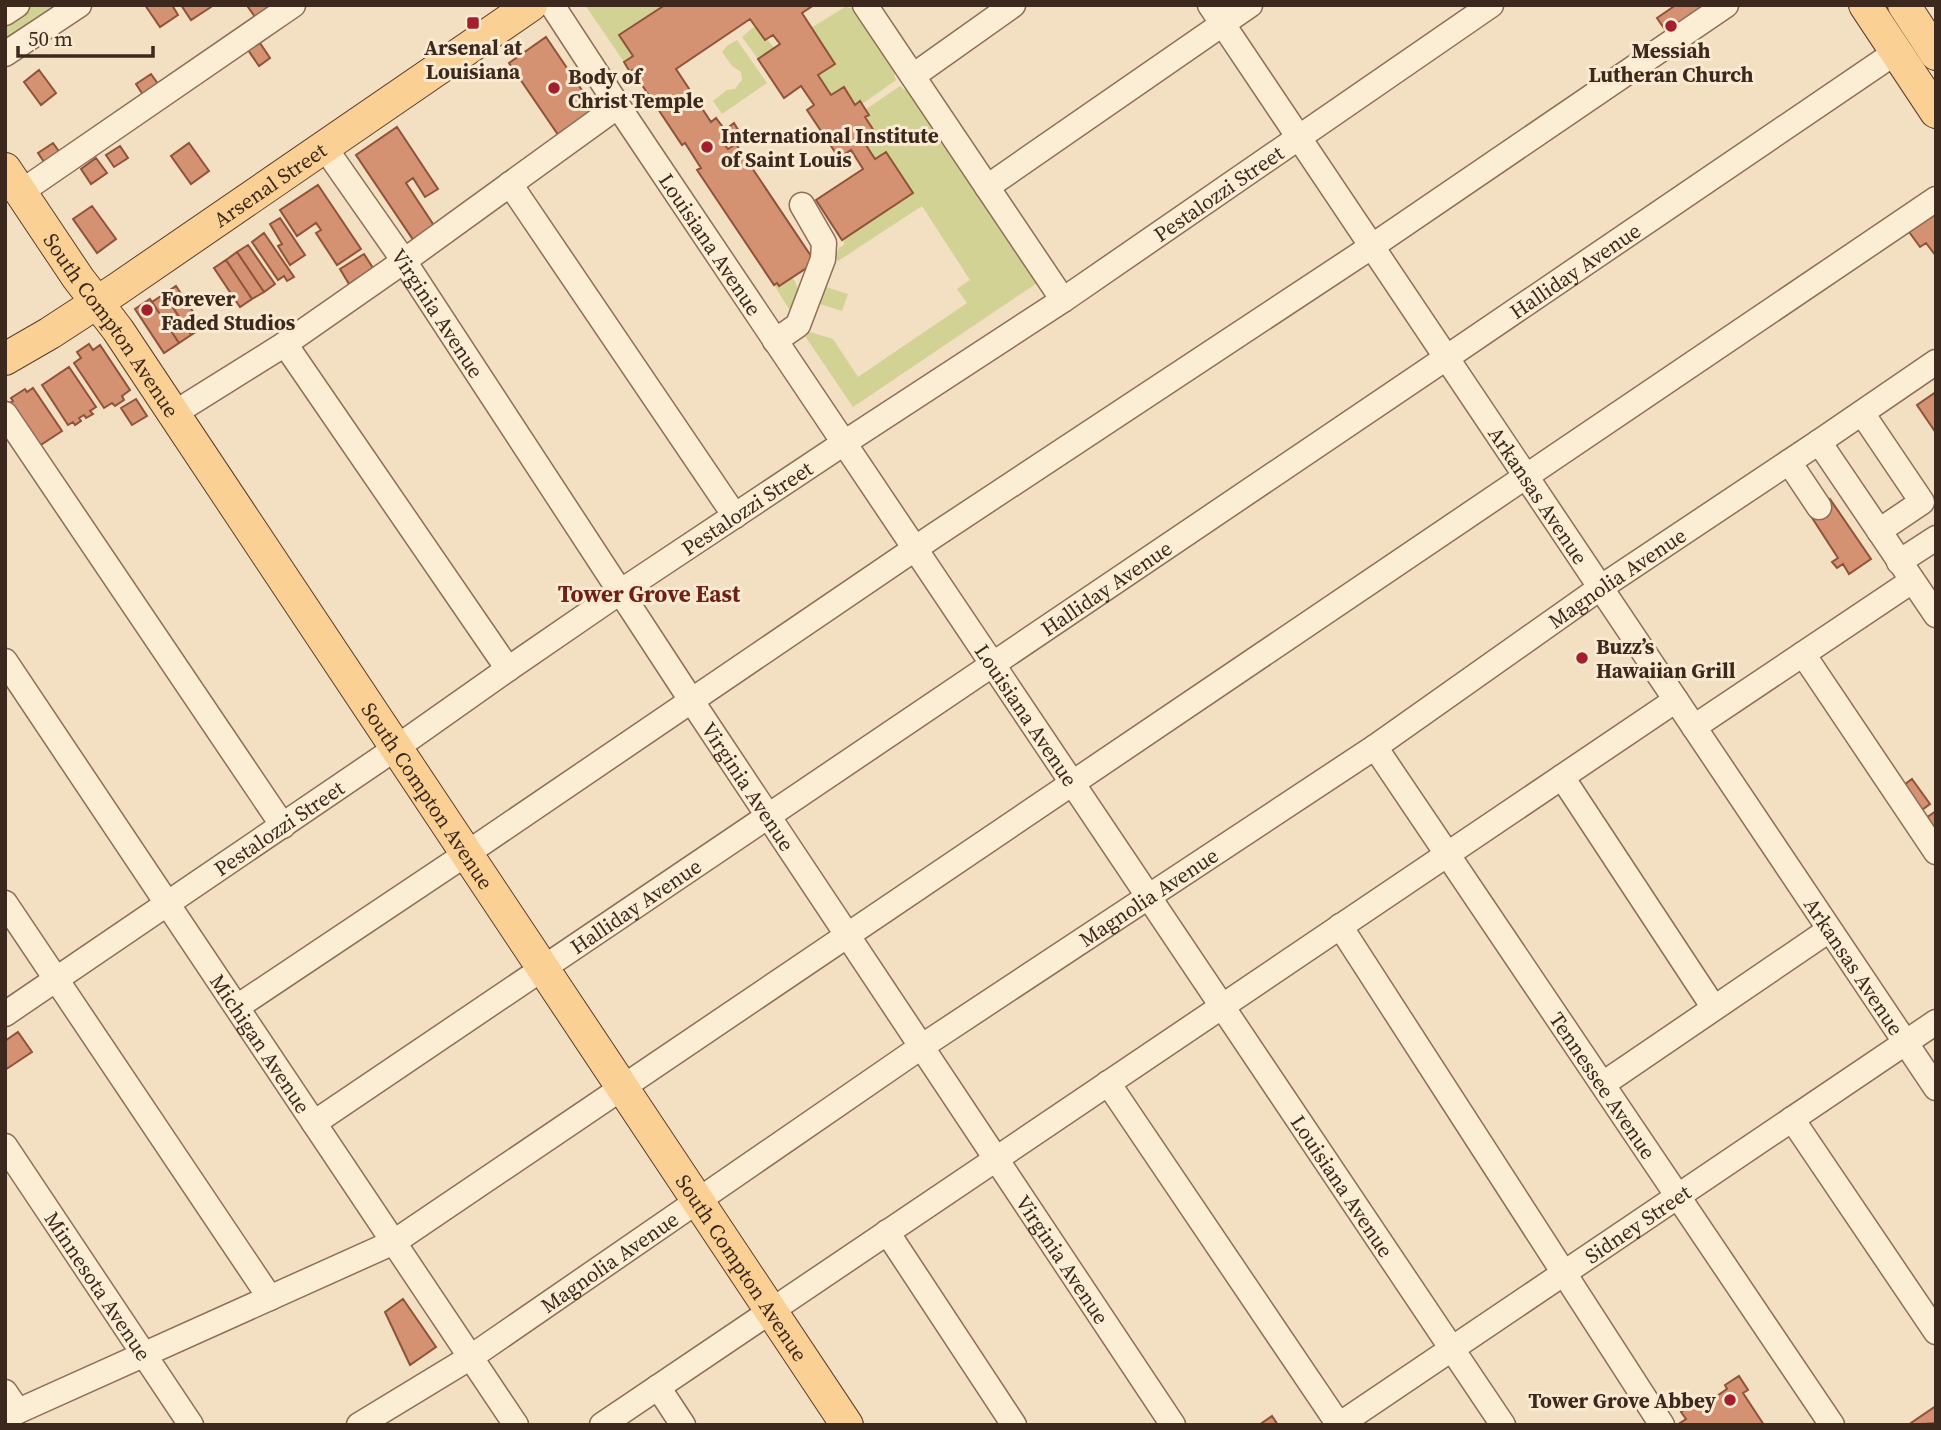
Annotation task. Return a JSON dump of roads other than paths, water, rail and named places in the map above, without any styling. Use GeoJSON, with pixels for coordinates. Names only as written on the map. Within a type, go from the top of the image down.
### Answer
{"type":"FeatureCollection","features":[{"type":"Feature","properties":{"kind":"main road","name":"Arsenal Street"},"geometry":{"type":"LineString","coordinates":[[5,359],[98,303],[531,5]]}},
{"type":"Feature","properties":{"kind":"main road"},"geometry":{"type":"LineString","coordinates":[[1866,5],[1936,112]]}},
{"type":"Feature","properties":{"kind":"main road"},"geometry":{"type":"LineString","coordinates":[[1904,5],[1936,54]]}},
{"type":"Feature","properties":{"kind":"main road","name":"South Compton Avenue"},"geometry":{"type":"LineString","coordinates":[[9,176],[78,278],[118,330],[847,1425]]}},
{"type":"Feature","properties":{"kind":"street"},"geometry":{"type":"LineString","coordinates":[[5,13],[17,5]]}},
{"type":"Feature","properties":{"kind":"street"},"geometry":{"type":"LineString","coordinates":[[5,54],[79,5]]}},
{"type":"Feature","properties":{"kind":"street"},"geometry":{"type":"LineString","coordinates":[[9,176],[293,5]]}},
{"type":"Feature","properties":{"kind":"street","name":"Louisiana Avenue"},"geometry":{"type":"LineString","coordinates":[[552,5],[1503,1425]]}},
{"type":"Feature","properties":{"kind":"street"},"geometry":{"type":"LineString","coordinates":[[865,5],[1063,300]]}},
{"type":"Feature","properties":{"kind":"street"},"geometry":{"type":"LineString","coordinates":[[912,76],[1013,5]]}},
{"type":"Feature","properties":{"kind":"street"},"geometry":{"type":"LineString","coordinates":[[987,187],[1216,15],[1250,5]]}},
{"type":"Feature","properties":{"kind":"street","name":"Pestalozzi Street"},"geometry":{"type":"LineString","coordinates":[[5,1014],[283,826],[620,592],[1063,300],[1491,5]]}},
{"type":"Feature","properties":{"kind":"street"},"geometry":{"type":"LineString","coordinates":[[237,1007],[915,549],[1371,247],[1726,5]]}},
{"type":"Feature","properties":{"kind":"street","name":"Arkansas Avenue"},"geometry":{"type":"LineString","coordinates":[[1216,15],[1936,1088]]}},
{"type":"Feature","properties":{"kind":"street","name":"Halliday Avenue"},"geometry":{"type":"LineString","coordinates":[[314,1123],[1896,52]]}},
{"type":"Feature","properties":{"kind":"street"},"geometry":{"type":"LineString","coordinates":[[173,414],[285,344],[618,106]]}},
{"type":"Feature","properties":{"kind":"street","name":"Virginia Avenue"},"geometry":{"type":"LineString","coordinates":[[325,148],[404,261],[691,700],[1173,1425]]}},
{"type":"Feature","properties":{"kind":"street"},"geometry":{"type":"LineString","coordinates":[[510,184],[735,516]]}},
{"type":"Feature","properties":{"kind":"street"},"geometry":{"type":"LineString","coordinates":[[10,1407],[145,1354],[394,1242],[1936,199]]}},
{"type":"Feature","properties":{"kind":"street"},"geometry":{"type":"LineString","coordinates":[[775,341],[798,325],[823,259],[824,243],[802,205]]}},
{"type":"Feature","properties":{"kind":"street"},"geometry":{"type":"LineString","coordinates":[[285,344],[508,669]]}},
{"type":"Feature","properties":{"kind":"street","name":"Magnolia Avenue"},"geometry":{"type":"LineString","coordinates":[[359,1425],[471,1357],[921,1047],[1375,747],[1600,588],[1936,362]]}},
{"type":"Feature","properties":{"kind":"street"},"geometry":{"type":"LineString","coordinates":[[1862,413],[1922,502],[1879,531]]}},
{"type":"Feature","properties":{"kind":"street"},"geometry":{"type":"LineString","coordinates":[[5,414],[283,826]]}},
{"type":"Feature","properties":{"kind":"street"},"geometry":{"type":"LineString","coordinates":[[1819,442],[1936,615]]}},
{"type":"Feature","properties":{"kind":"street"},"geometry":{"type":"LineString","coordinates":[[1789,463],[1819,506]]}},
{"type":"Feature","properties":{"kind":"street"},"geometry":{"type":"LineString","coordinates":[[1694,727],[1803,654],[1906,572],[1936,538]]}},
{"type":"Feature","properties":{"kind":"street"},"geometry":{"type":"LineString","coordinates":[[1803,654],[1936,852]]}},
{"type":"Feature","properties":{"kind":"street","name":"Michigan Avenue"},"geometry":{"type":"LineString","coordinates":[[5,661],[516,1425]]}},
{"type":"Feature","properties":{"kind":"street"},"geometry":{"type":"LineString","coordinates":[[602,1425],[1676,701]]}},
{"type":"Feature","properties":{"kind":"street","name":"Tennessee Avenue"},"geometry":{"type":"LineString","coordinates":[[1375,747],[1832,1425]]}},
{"type":"Feature","properties":{"kind":"street"},"geometry":{"type":"LineString","coordinates":[[1562,777],[1714,1008]]}},
{"type":"Feature","properties":{"kind":"street"},"geometry":{"type":"LineString","coordinates":[[5,903],[270,1298]]}},
{"type":"Feature","properties":{"kind":"street"},"geometry":{"type":"LineString","coordinates":[[1340,926],[1662,1425]]}},
{"type":"Feature","properties":{"kind":"street"},"geometry":{"type":"LineString","coordinates":[[1603,1084],[1829,930]]}},
{"type":"Feature","properties":{"kind":"street","name":"Sidney Street"},"geometry":{"type":"LineString","coordinates":[[1339,1425],[1936,1022]]}},
{"type":"Feature","properties":{"kind":"street"},"geometry":{"type":"LineString","coordinates":[[1108,1083],[1339,1425]]}},
{"type":"Feature","properties":{"kind":"street"},"geometry":{"type":"LineString","coordinates":[[1792,1119],[1936,1332]]}},
{"type":"Feature","properties":{"kind":"street","name":"Minnesota Avenue"},"geometry":{"type":"LineString","coordinates":[[5,1146],[191,1425]]}},
{"type":"Feature","properties":{"kind":"street"},"geometry":{"type":"LineString","coordinates":[[887,1233],[1014,1425]]}},
{"type":"Feature","properties":{"kind":"street"},"geometry":{"type":"LineString","coordinates":[[658,1387],[683,1425]]}},
{"type":"Feature","properties":{"kind":"place","name":"Arsenal at Louisiana"},"geometry":{"type":"Point","coordinates":[473,23]}},
{"type":"Feature","properties":{"kind":"place","name":"Messiah Lutheran Church"},"geometry":{"type":"Point","coordinates":[1671,26]}},
{"type":"Feature","properties":{"kind":"place","name":"Body of Christ Temple"},"geometry":{"type":"Point","coordinates":[554,88]}},
{"type":"Feature","properties":{"kind":"place","name":"International Institute of Saint Louis"},"geometry":{"type":"Point","coordinates":[707,147]}},
{"type":"Feature","properties":{"kind":"place","name":"Forever Faded Studios"},"geometry":{"type":"Point","coordinates":[147,310]}},
{"type":"Feature","properties":{"kind":"place","name":"Buzz’s Hawaiian Grill"},"geometry":{"type":"Point","coordinates":[1582,658]}},
{"type":"Feature","properties":{"kind":"place","name":"Tower Grove Abbey"},"geometry":{"type":"Point","coordinates":[1730,1400]}},
{"type":"Feature","properties":{"kind":"district","name":"Tower Grove East"},"geometry":{"type":"Point","coordinates":[649,594]}}]}
